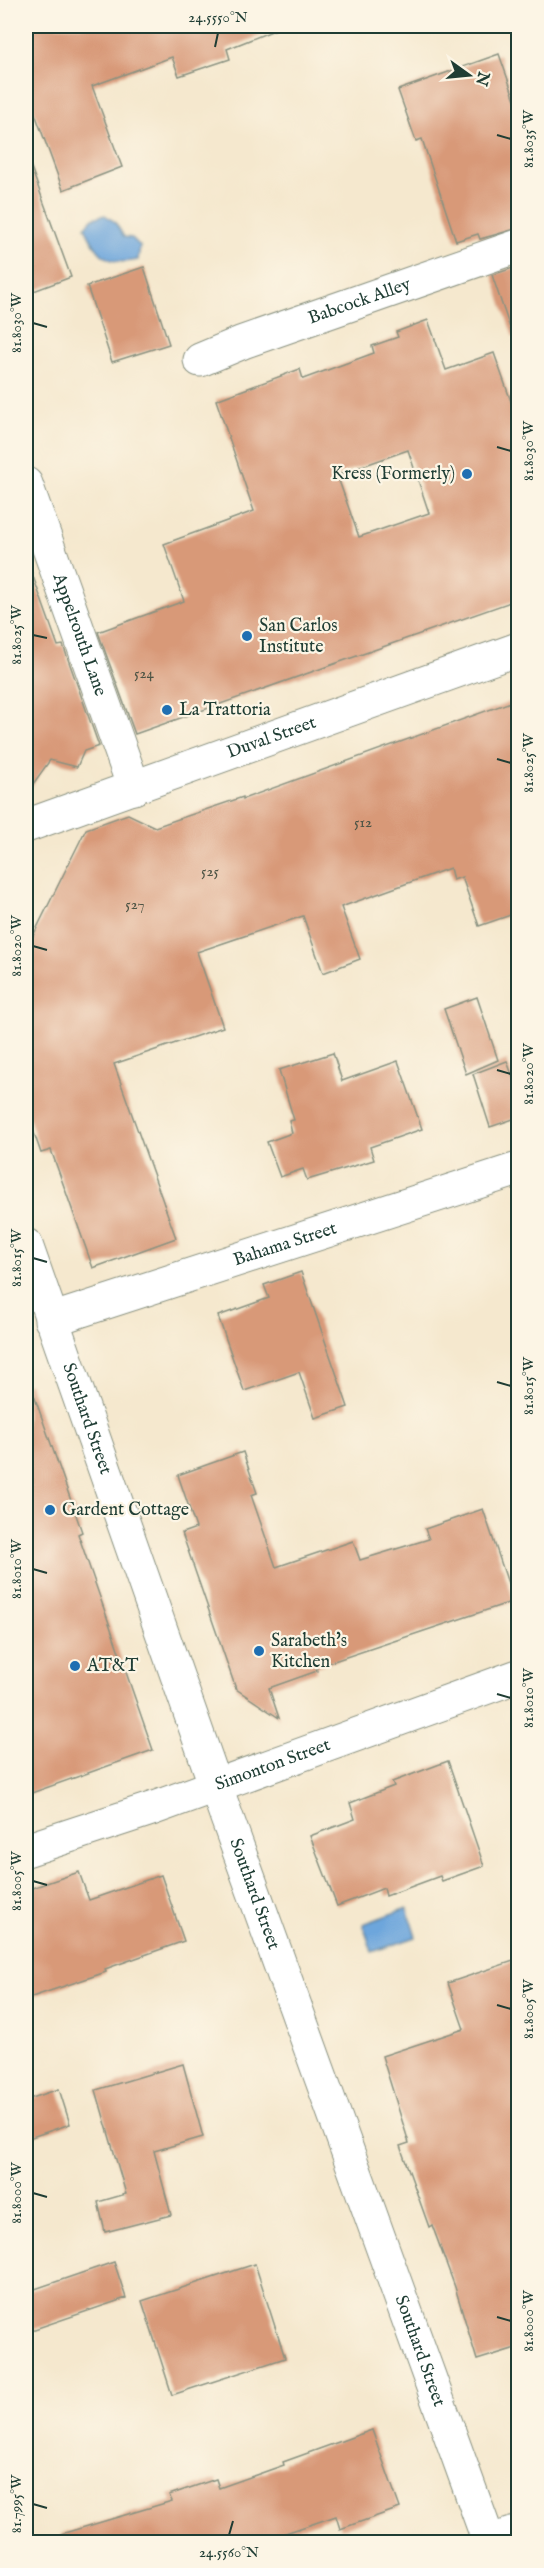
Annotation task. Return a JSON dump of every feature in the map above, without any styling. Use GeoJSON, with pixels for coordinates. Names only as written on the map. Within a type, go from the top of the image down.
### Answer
{"type":"FeatureCollection","features":[{"type":"Feature","properties":{"kind":"street","name":"Babcock Alley"},"geometry":{"type":"LineString","coordinates":[[200,360],[253,339],[519,246]]}},
{"type":"Feature","properties":{"kind":"street","name":"Appelrouth Lane"},"geometry":{"type":"LineString","coordinates":[[26,484],[134,788]]}},
{"type":"Feature","properties":{"kind":"street","name":"Duval Street"},"geometry":{"type":"LineString","coordinates":[[26,826],[519,649]]}},
{"type":"Feature","properties":{"kind":"street","name":"Bahama Street"},"geometry":{"type":"LineString","coordinates":[[51,1320],[519,1168]]}},
{"type":"Feature","properties":{"kind":"street","name":"Southard Street"},"geometry":{"type":"LineString","coordinates":[[26,1245],[216,1786],[489,2542]]}},
{"type":"Feature","properties":{"kind":"street","name":"Simonton Street"},"geometry":{"type":"LineString","coordinates":[[26,1850],[216,1786],[519,1676]]}},
{"type":"Feature","properties":{"kind":"street"},"geometry":{"type":"LineString","coordinates":[[489,2542],[519,2532]]}},
{"type":"Feature","properties":{"kind":"water"},"geometry":{"type":"Polygon","coordinates":[[[105,215],[115,222],[124,237],[132,238],[140,246],[138,260],[118,262],[111,260],[94,245],[85,227],[93,218],[105,215]]]}},
{"type":"Feature","properties":{"kind":"water"},"geometry":{"type":"Polygon","coordinates":[[[407,1908],[416,1937],[372,1952],[363,1924],[407,1908]]]}},
{"type":"Feature","properties":{"kind":"building"},"geometry":{"type":"Polygon","coordinates":[[[26,26],[282,27],[227,49],[230,59],[179,76],[172,57],[92,86],[122,167],[63,190],[26,89],[26,26]]]}},
{"type":"Feature","properties":{"kind":"building"},"geometry":{"type":"Polygon","coordinates":[[[499,54],[519,111],[519,228],[480,239],[478,234],[456,241],[422,139],[416,141],[398,90],[499,54]]]}},
{"type":"Feature","properties":{"kind":"building"},"geometry":{"type":"Polygon","coordinates":[[[29,162],[71,277],[26,294],[26,163],[29,162]]]}},
{"type":"Feature","properties":{"kind":"building"},"geometry":{"type":"Polygon","coordinates":[[[519,266],[519,336],[513,337],[492,275],[519,266]]]}},
{"type":"Feature","properties":{"kind":"building"},"geometry":{"type":"Polygon","coordinates":[[[144,267],[169,344],[112,362],[87,286],[144,267]]]}},
{"type":"Feature","properties":{"kind":"building"},"geometry":{"type":"Polygon","coordinates":[[[428,320],[446,370],[494,353],[519,424],[519,599],[135,734],[98,632],[184,601],[164,544],[254,511],[216,400],[300,369],[303,379],[374,353],[372,346],[398,337],[396,332],[428,320]],[[408,450],[337,475],[359,537],[429,513],[408,450]]]}},
{"type":"Feature","properties":{"kind":"building"},"geometry":{"type":"Polygon","coordinates":[[[26,568],[30,568],[58,646],[63,645],[99,746],[84,751],[77,767],[50,760],[26,794],[26,568]]]}},
{"type":"Feature","properties":{"kind":"building"},"geometry":{"type":"Polygon","coordinates":[[[519,699],[519,912],[479,926],[462,877],[453,880],[450,868],[341,907],[360,959],[323,973],[303,916],[197,952],[223,1027],[114,1064],[176,1238],[93,1268],[51,1150],[41,1153],[26,1110],[26,950],[86,829],[128,814],[155,827],[243,797],[243,799],[519,699]]]}},
{"type":"Feature","properties":{"kind":"building"},"geometry":{"type":"Polygon","coordinates":[[[477,997],[498,1060],[466,1074],[444,1009],[477,997]]]}},
{"type":"Feature","properties":{"kind":"building"},"geometry":{"type":"Polygon","coordinates":[[[333,1053],[342,1081],[398,1061],[422,1129],[370,1147],[374,1160],[307,1180],[303,1169],[280,1177],[267,1142],[292,1133],[289,1121],[294,1120],[279,1070],[333,1053]]]}},
{"type":"Feature","properties":{"kind":"building"},"geometry":{"type":"Polygon","coordinates":[[[507,1061],[519,1094],[519,1117],[490,1127],[473,1074],[507,1061]]]}},
{"type":"Feature","properties":{"kind":"building"},"geometry":{"type":"Polygon","coordinates":[[[301,1272],[348,1407],[315,1418],[299,1372],[244,1391],[218,1316],[269,1298],[264,1285],[301,1272]]]}},
{"type":"Feature","properties":{"kind":"building","name":"AT&T"},"geometry":{"type":"Polygon","coordinates":[[[26,1384],[30,1384],[82,1532],[78,1534],[153,1750],[26,1795],[26,1384]]]}},
{"type":"Feature","properties":{"kind":"building"},"geometry":{"type":"Polygon","coordinates":[[[243,1452],[257,1493],[251,1495],[276,1567],[353,1541],[360,1560],[429,1539],[425,1529],[483,1509],[514,1601],[316,1667],[317,1671],[269,1688],[279,1718],[236,1689],[182,1533],[196,1528],[178,1475],[243,1452]]]}},
{"type":"Feature","properties":{"kind":"building"},"geometry":{"type":"Polygon","coordinates":[[[448,1761],[484,1866],[442,1881],[440,1876],[386,1896],[384,1888],[337,1906],[310,1836],[355,1819],[350,1803],[394,1786],[392,1782],[448,1761]]]}},
{"type":"Feature","properties":{"kind":"building"},"geometry":{"type":"Polygon","coordinates":[[[79,1872],[89,1900],[161,1875],[184,1941],[105,1969],[106,1972],[26,1999],[26,1890],[79,1872]]]}},
{"type":"Feature","properties":{"kind":"building"},"geometry":{"type":"Polygon","coordinates":[[[519,1959],[519,2347],[477,2360],[455,2287],[432,2225],[429,2227],[400,2146],[409,2143],[382,2056],[464,2029],[448,1983],[519,1959]]]}},
{"type":"Feature","properties":{"kind":"building"},"geometry":{"type":"Polygon","coordinates":[[[183,2064],[203,2137],[154,2151],[171,2215],[105,2232],[98,2202],[126,2194],[96,2090],[183,2064]]]}},
{"type":"Feature","properties":{"kind":"building"},"geometry":{"type":"Polygon","coordinates":[[[59,2089],[70,2124],[26,2139],[26,2100],[59,2089]]]}},
{"type":"Feature","properties":{"kind":"building"},"geometry":{"type":"Polygon","coordinates":[[[114,2262],[126,2298],[26,2332],[26,2292],[114,2262]]]}},
{"type":"Feature","properties":{"kind":"building"},"geometry":{"type":"Polygon","coordinates":[[[255,2264],[285,2358],[172,2395],[142,2301],[255,2264]]]}},
{"type":"Feature","properties":{"kind":"building"},"geometry":{"type":"Polygon","coordinates":[[[372,2430],[400,2508],[340,2529],[336,2516],[259,2542],[62,2542],[61,2534],[172,2501],[169,2495],[216,2479],[219,2488],[372,2430]]]}},
{"type":"Feature","properties":{"kind":"place","name":"Kress (Formerly)"},"geometry":{"type":"Point","coordinates":[467,474]}},
{"type":"Feature","properties":{"kind":"place","name":"San Carlos Institute"},"geometry":{"type":"Point","coordinates":[247,636]}},
{"type":"Feature","properties":{"kind":"place","name":"La Trattoria"},"geometry":{"type":"Point","coordinates":[167,710]}},
{"type":"Feature","properties":{"kind":"place","name":"Gardent Cottage"},"geometry":{"type":"Point","coordinates":[50,1510]}},
{"type":"Feature","properties":{"kind":"place","name":"Sarabeth's Kitchen"},"geometry":{"type":"Point","coordinates":[259,1651]}},
{"type":"Feature","properties":{"kind":"place","name":"AT&T"},"geometry":{"type":"Point","coordinates":[75,1666]}}]}
